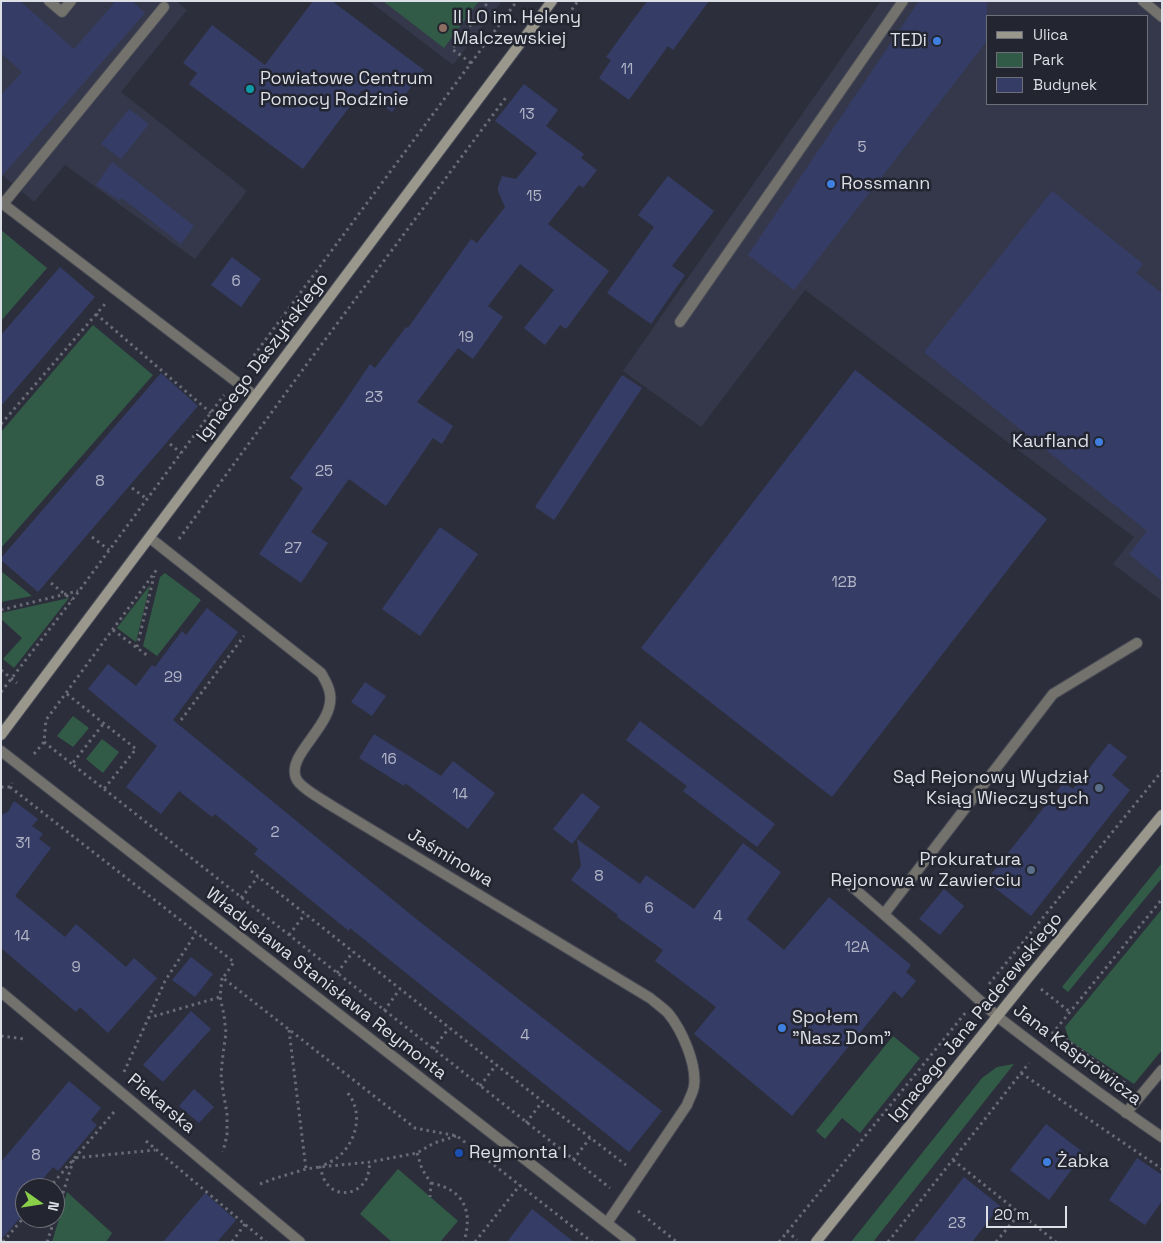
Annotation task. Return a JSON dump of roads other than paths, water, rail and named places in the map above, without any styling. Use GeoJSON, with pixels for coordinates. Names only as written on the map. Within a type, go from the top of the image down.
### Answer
{"type":"FeatureCollection","features":[{"type":"Feature","properties":{"kind":"street"},"geometry":{"type":"LineString","coordinates":[[48,1],[62,12],[71,1]]}},
{"type":"Feature","properties":{"kind":"street","name":"Ignacego Daszyńskiego"},"geometry":{"type":"LineString","coordinates":[[1,735],[552,1]]}},
{"type":"Feature","properties":{"kind":"street"},"geometry":{"type":"LineString","coordinates":[[680,322],[903,1]]}},
{"type":"Feature","properties":{"kind":"street"},"geometry":{"type":"LineString","coordinates":[[1143,1],[1162,17]]}},
{"type":"Feature","properties":{"kind":"street"},"geometry":{"type":"LineString","coordinates":[[164,7],[3,204],[255,396]]}},
{"type":"Feature","properties":{"kind":"street","name":"Jaśminowa"},"geometry":{"type":"LineString","coordinates":[[150,538],[321,673],[328,685],[331,696],[329,709],[323,723],[297,760],[294,770],[296,779],[307,790],[650,998],[667,1013],[687,1047],[694,1070],[694,1087],[688,1105],[607,1223]]}},
{"type":"Feature","properties":{"kind":"street"},"geometry":{"type":"LineString","coordinates":[[884,914],[1053,694],[1138,643]]}},
{"type":"Feature","properties":{"kind":"street","name":"Władysława Stanisława Reymonta"},"geometry":{"type":"LineString","coordinates":[[1,751],[631,1242]]}},
{"type":"Feature","properties":{"kind":"street","name":"Ignacego Jana Paderewskiego"},"geometry":{"type":"LineString","coordinates":[[816,1242],[1162,815]]}},
{"type":"Feature","properties":{"kind":"street","name":"Jana Kasprowicza"},"geometry":{"type":"LineString","coordinates":[[848,883],[998,1017],[1126,1113],[1162,1137]]}},
{"type":"Feature","properties":{"kind":"street","name":"Piekarska"},"geometry":{"type":"LineString","coordinates":[[1,992],[300,1242]]}},
{"type":"Feature","properties":{"kind":"street"},"geometry":{"type":"LineString","coordinates":[[1126,1113],[1162,1070]]}},
{"type":"Feature","properties":{"kind":"place","name":"II LO im. Heleny Malczewskiej"},"geometry":{"type":"Point","coordinates":[443,28]}},
{"type":"Feature","properties":{"kind":"place","name":"TEDi"},"geometry":{"type":"Point","coordinates":[937,41]}},
{"type":"Feature","properties":{"kind":"place","name":"Powiatowe Centrum Pomocy Rodzinie"},"geometry":{"type":"Point","coordinates":[250,89]}},
{"type":"Feature","properties":{"kind":"place","name":"Rossmann"},"geometry":{"type":"Point","coordinates":[831,184]}},
{"type":"Feature","properties":{"kind":"place","name":"Kaufland"},"geometry":{"type":"Point","coordinates":[1099,442]}},
{"type":"Feature","properties":{"kind":"place","name":"Sąd Rejonowy Wydział Ksiąg Wieczystych"},"geometry":{"type":"Point","coordinates":[1099,788]}},
{"type":"Feature","properties":{"kind":"place","name":"Prokuratura Rejonowa w Zawierciu"},"geometry":{"type":"Point","coordinates":[1031,870]}},
{"type":"Feature","properties":{"kind":"place","name":"Społem \"Nasz Dom\""},"geometry":{"type":"Point","coordinates":[782,1028]}},
{"type":"Feature","properties":{"kind":"place","name":"Reymonta I"},"geometry":{"type":"Point","coordinates":[459,1153]}},
{"type":"Feature","properties":{"kind":"place","name":"Żabka"},"geometry":{"type":"Point","coordinates":[1047,1162]}}]}
